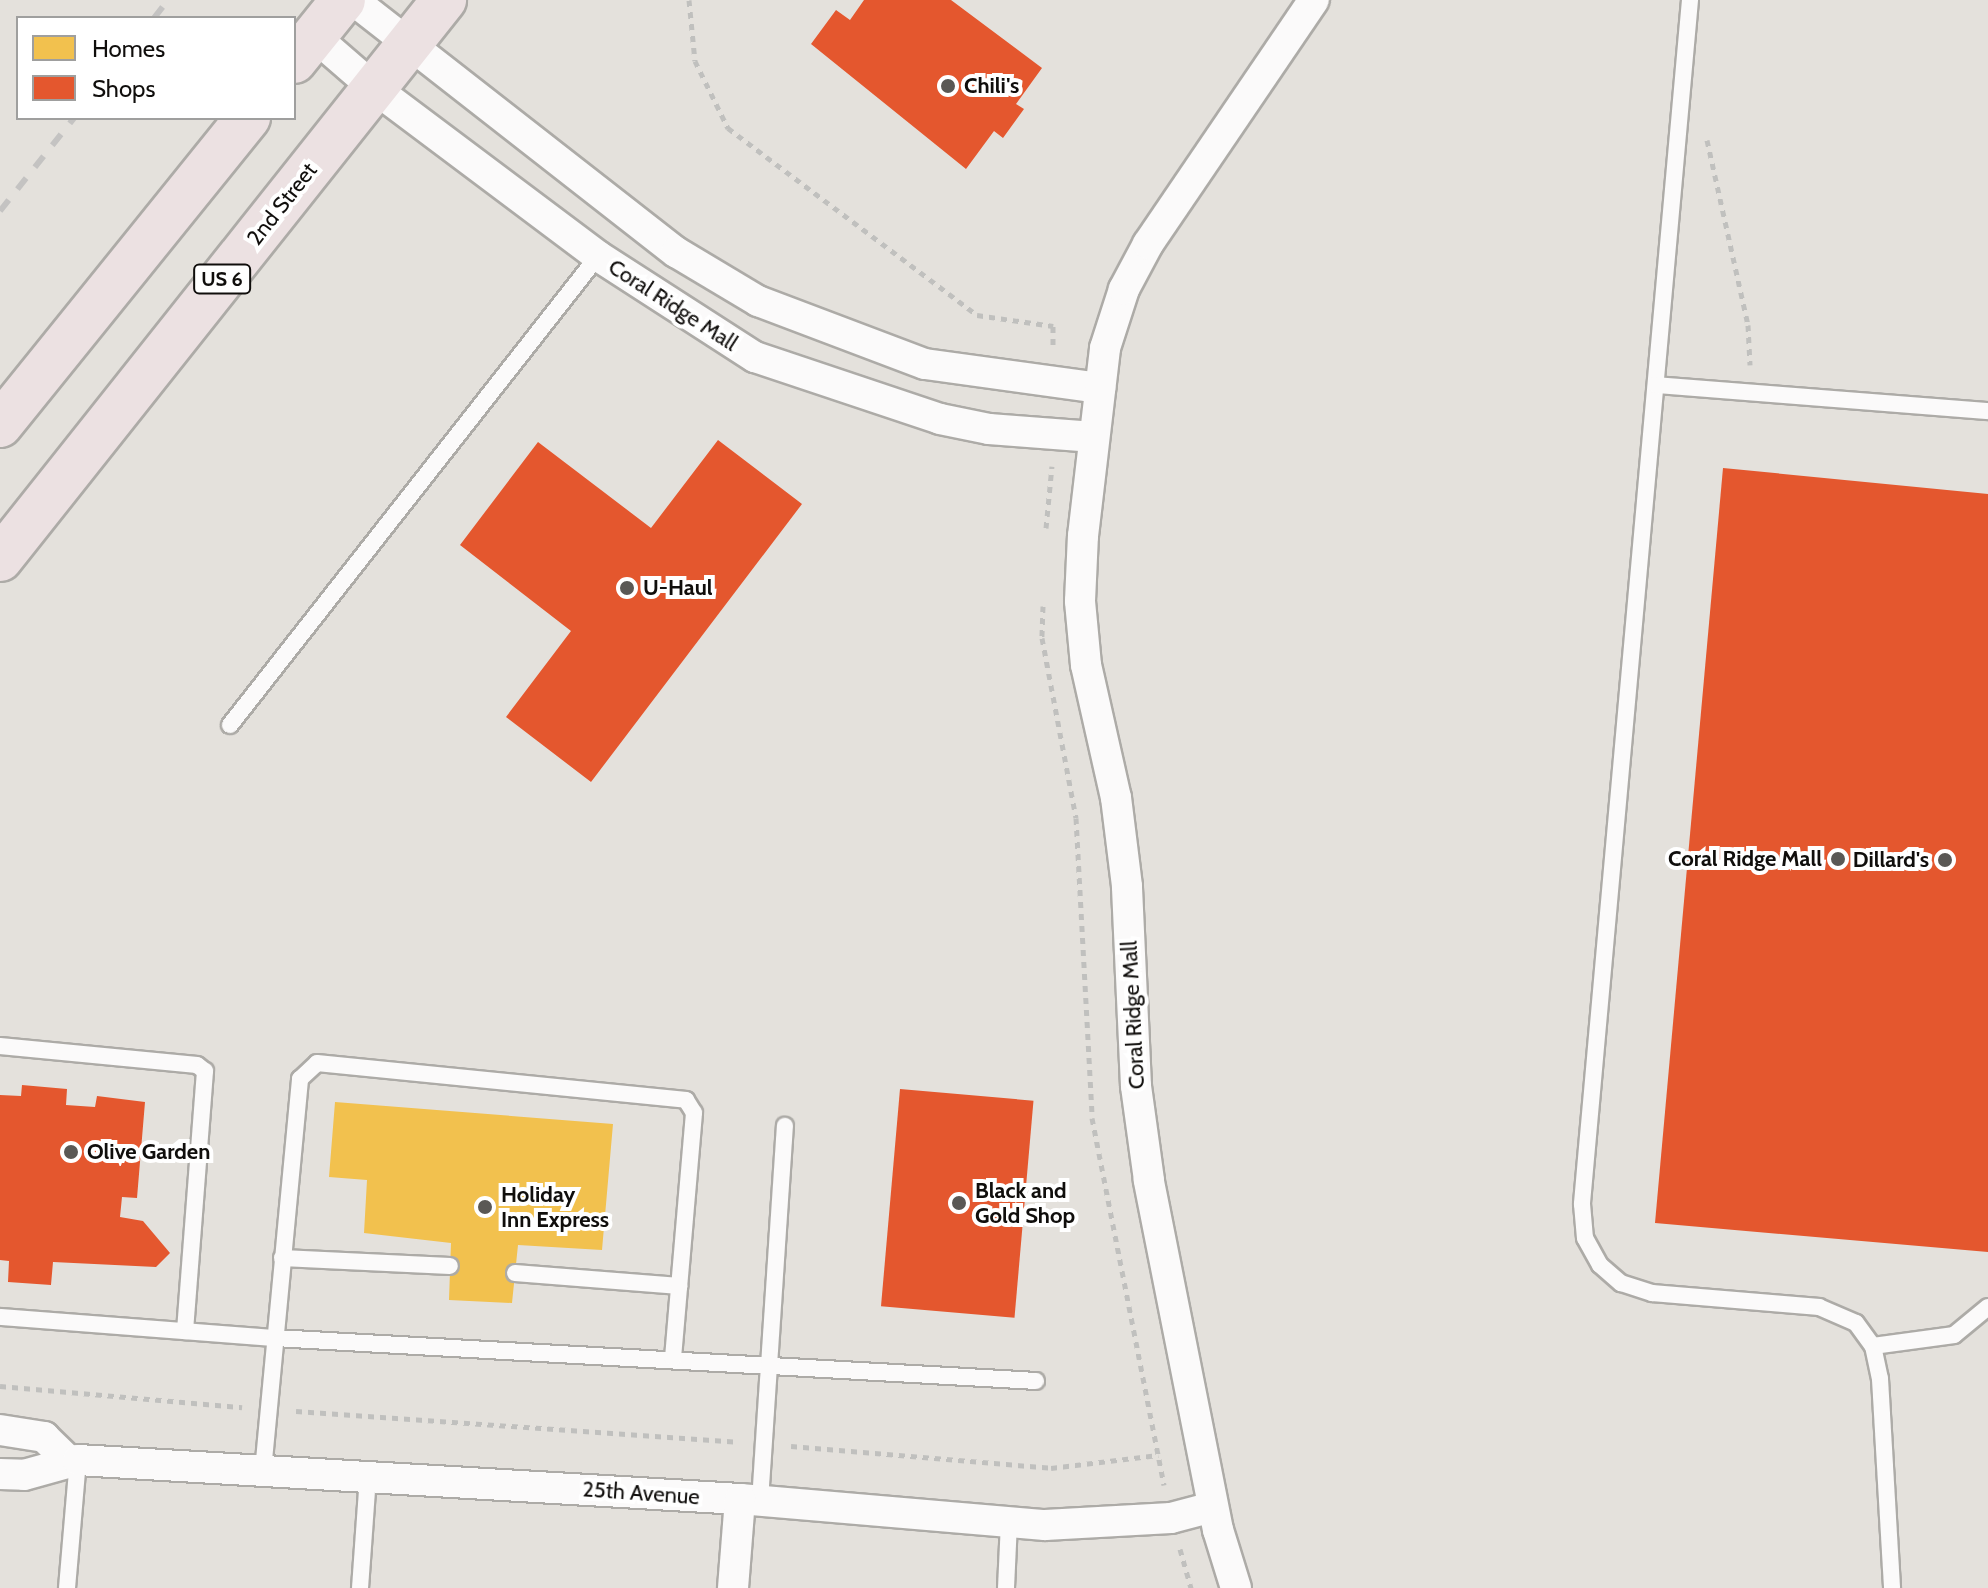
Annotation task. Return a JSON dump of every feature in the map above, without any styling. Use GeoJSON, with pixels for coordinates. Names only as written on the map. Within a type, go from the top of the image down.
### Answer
{"type":"FeatureCollection","features":[{"type":"Feature","properties":{"kind":"main road"},"geometry":{"type":"LineString","coordinates":[[304,48],[343,0]]}},
{"type":"Feature","properties":{"kind":"main road","name":"2nd Street"},"geometry":{"type":"LineString","coordinates":[[0,559],[444,0]]}},
{"type":"Feature","properties":{"kind":"main road"},"geometry":{"type":"LineString","coordinates":[[0,425],[246,120]]}},
{"type":"Feature","properties":{"kind":"street"},"geometry":{"type":"LineString","coordinates":[[353,0],[676,252],[758,301],[925,364],[1100,388]]}},
{"type":"Feature","properties":{"kind":"street","name":"Coral Ridge Mall"},"geometry":{"type":"LineString","coordinates":[[1236,1588],[1213,1507],[1149,1180],[1136,1086],[1127,886],[1116,798],[1086,665],[1080,601],[1105,348],[1142,255],[1314,0]]}},
{"type":"Feature","properties":{"kind":"street","name":"Coral Ridge Mall"},"geometry":{"type":"LineString","coordinates":[[304,48],[374,88],[598,256],[755,357],[940,419],[1094,437]]}},
{"type":"Feature","properties":{"kind":"street"},"geometry":{"type":"LineString","coordinates":[[0,1430],[44,1437],[73,1460]]}},
{"type":"Feature","properties":{"kind":"street","name":"25th Avenue"},"geometry":{"type":"LineString","coordinates":[[0,1474],[24,1475],[73,1460],[750,1500],[1009,1521],[1109,1524],[1171,1518],[1213,1507]]}},
{"type":"Feature","properties":{"kind":"street"},"geometry":{"type":"LineString","coordinates":[[733,1588],[750,1500]]}},
{"type":"Feature","properties":{"kind":"lane"},"geometry":{"type":"LineString","coordinates":[[1690,0],[1582,1204],[1585,1238],[1600,1265],[1621,1283],[1652,1293],[1819,1307],[1856,1323],[1873,1346],[1880,1379],[1892,1588]]}},
{"type":"Feature","properties":{"kind":"lane"},"geometry":{"type":"LineString","coordinates":[[230,725],[598,256]]}},
{"type":"Feature","properties":{"kind":"lane"},"geometry":{"type":"LineString","coordinates":[[1656,385],[1988,411]]}},
{"type":"Feature","properties":{"kind":"lane"},"geometry":{"type":"LineString","coordinates":[[0,1046],[197,1065],[205,1071],[185,1331]]}},
{"type":"Feature","properties":{"kind":"lane"},"geometry":{"type":"LineString","coordinates":[[263,1471],[300,1079],[317,1063],[686,1100],[694,1113],[673,1358]]}},
{"type":"Feature","properties":{"kind":"lane"},"geometry":{"type":"LineString","coordinates":[[750,1500],[764,1444],[785,1126]]}},
{"type":"Feature","properties":{"kind":"lane"},"geometry":{"type":"LineString","coordinates":[[282,1258],[450,1266]]}},
{"type":"Feature","properties":{"kind":"lane"},"geometry":{"type":"LineString","coordinates":[[515,1273],[679,1286]]}},
{"type":"Feature","properties":{"kind":"lane"},"geometry":{"type":"LineString","coordinates":[[1873,1346],[1954,1335],[1988,1307]]}},
{"type":"Feature","properties":{"kind":"lane"},"geometry":{"type":"LineString","coordinates":[[0,1317],[275,1338],[673,1358],[1036,1381]]}},
{"type":"Feature","properties":{"kind":"lane"},"geometry":{"type":"LineString","coordinates":[[67,1588],[73,1460]]}},
{"type":"Feature","properties":{"kind":"lane"},"geometry":{"type":"LineString","coordinates":[[360,1588],[368,1476]]}},
{"type":"Feature","properties":{"kind":"lane"},"geometry":{"type":"LineString","coordinates":[[1006,1588],[1009,1521]]}},
{"type":"Feature","properties":{"kind":"path"},"geometry":{"type":"LineString","coordinates":[[689,0],[695,61],[728,128],[977,315],[1053,326],[1054,383]]}},
{"type":"Feature","properties":{"kind":"path"},"geometry":{"type":"LineString","coordinates":[[1706,138],[1748,325],[1751,392]]}},
{"type":"Feature","properties":{"kind":"path"},"geometry":{"type":"LineString","coordinates":[[1046,531],[1055,434]]}},
{"type":"Feature","properties":{"kind":"path"},"geometry":{"type":"LineString","coordinates":[[0,1386],[1051,1468],[1158,1455],[1092,1118],[1076,818],[1042,638],[1044,592]]}},
{"type":"Feature","properties":{"kind":"building: Homes","name":"Holiday Inn Express"},"geometry":{"type":"Polygon","coordinates":[[[335,1102],[613,1124],[602,1250],[518,1245],[512,1303],[449,1300],[451,1243],[364,1233],[367,1180],[329,1177],[335,1102]]]}},
{"type":"Feature","properties":{"kind":"building: Shops","name":"Chili's"},"geometry":{"type":"Polygon","coordinates":[[[864,0],[951,0],[1042,68],[1016,104],[1024,109],[1003,138],[994,131],[966,169],[811,44],[836,10],[850,20],[864,0]]]}},
{"type":"Feature","properties":{"kind":"building: Shops","name":"U-Haul"},"geometry":{"type":"Polygon","coordinates":[[[718,440],[802,504],[591,782],[506,717],[571,631],[460,545],[538,442],[651,528],[718,440]]]}},
{"type":"Feature","properties":{"kind":"building: Shops","name":"Coral Ridge Mall"},"geometry":{"type":"Polygon","coordinates":[[[1723,468],[1988,494],[1988,1252],[1655,1223],[1723,468]]]}},
{"type":"Feature","properties":{"kind":"building: Shops","name":"Olive Garden"},"geometry":{"type":"Polygon","coordinates":[[[22,1085],[67,1089],[66,1105],[95,1107],[97,1096],[145,1102],[137,1198],[122,1197],[120,1217],[143,1221],[170,1253],[156,1267],[53,1262],[51,1285],[8,1282],[9,1261],[0,1260],[0,1095],[21,1096],[22,1085]]]}},
{"type":"Feature","properties":{"kind":"building: Shops","name":"Black and Gold Shop"},"geometry":{"type":"Polygon","coordinates":[[[900,1089],[1033,1101],[1014,1318],[881,1306],[900,1089]]]}},
{"type":"Feature","properties":{"kind":"railway"},"geometry":{"type":"LineString","coordinates":[[156,16],[168,0]]}},
{"type":"Feature","properties":{"kind":"railway"},"geometry":{"type":"LineString","coordinates":[[0,211],[72,120]]}},
{"type":"Feature","properties":{"kind":"place","name":"Chili's"},"geometry":{"type":"Point","coordinates":[948,86]}},
{"type":"Feature","properties":{"kind":"place","name":"U-Haul"},"geometry":{"type":"Point","coordinates":[627,588]}},
{"type":"Feature","properties":{"kind":"place","name":"Coral Ridge Mall"},"geometry":{"type":"Point","coordinates":[1838,859]}},
{"type":"Feature","properties":{"kind":"place","name":"Dillard's"},"geometry":{"type":"Point","coordinates":[1945,860]}},
{"type":"Feature","properties":{"kind":"place","name":"Olive Garden"},"geometry":{"type":"Point","coordinates":[71,1152]}},
{"type":"Feature","properties":{"kind":"place","name":"Black and Gold Shop"},"geometry":{"type":"Point","coordinates":[959,1203]}},
{"type":"Feature","properties":{"kind":"place","name":"Holiday Inn Express"},"geometry":{"type":"Point","coordinates":[485,1207]}}]}
